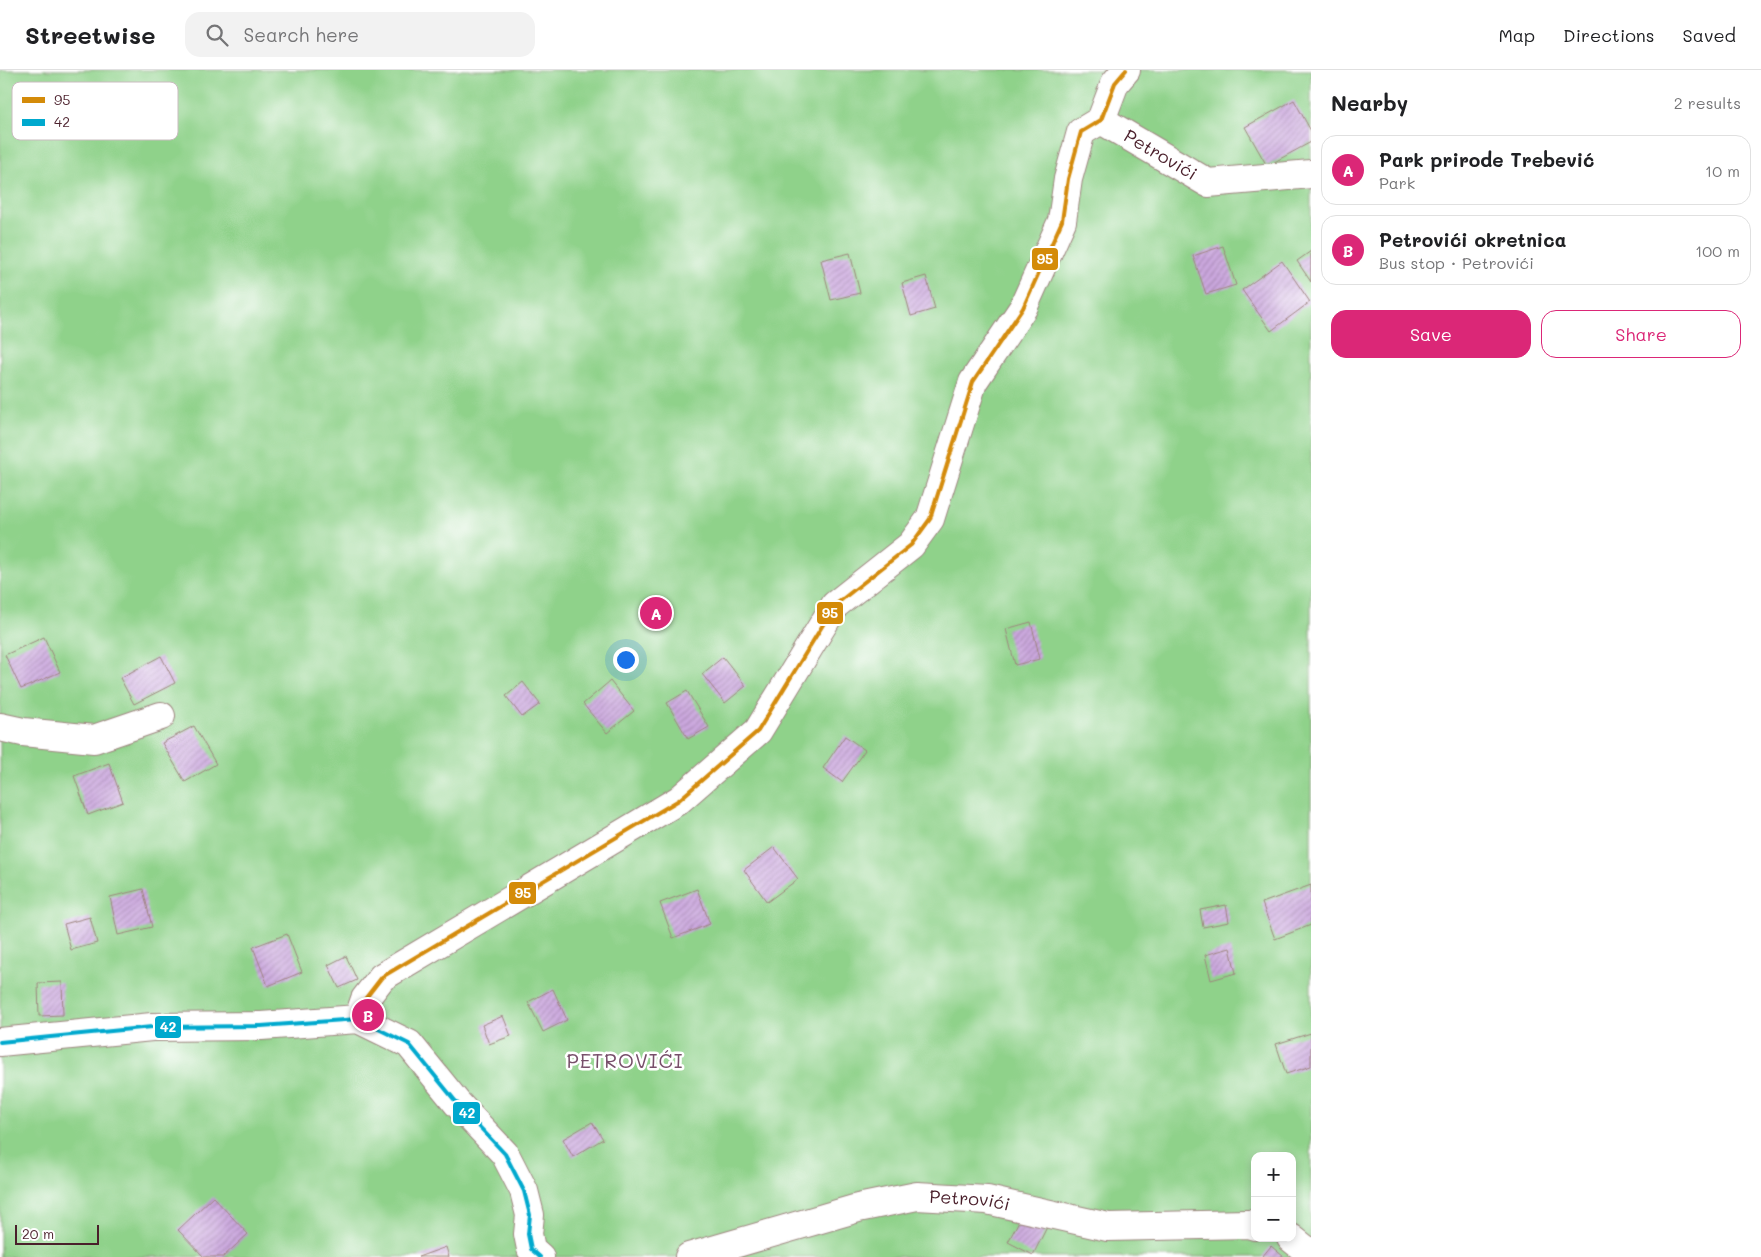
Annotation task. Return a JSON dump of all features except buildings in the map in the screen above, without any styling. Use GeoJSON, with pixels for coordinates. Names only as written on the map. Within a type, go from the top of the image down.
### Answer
{"type":"FeatureCollection","features":[{"type":"Feature","properties":{"kind":"street"},"geometry":{"type":"LineString","coordinates":[[358,1019],[365,999],[382,977],[679,800],[758,731],[835,605],[912,545],[930,519],[973,382],[1023,308],[1062,221],[1068,179],[1081,132],[1101,120],[1115,83],[1126,70]]}},
{"type":"Feature","properties":{"kind":"street","name":"Petrovići"},"geometry":{"type":"LineString","coordinates":[[1101,120],[1208,183],[1311,174]]}},
{"type":"Feature","properties":{"kind":"street"},"geometry":{"type":"LineString","coordinates":[[0,727],[23,732],[94,739],[161,716]]}},
{"type":"Feature","properties":{"kind":"street"},"geometry":{"type":"LineString","coordinates":[[0,1042],[152,1027],[261,1026],[358,1019],[409,1044],[457,1103],[505,1154],[524,1191],[530,1215],[528,1234],[531,1249],[540,1257]]}},
{"type":"Feature","properties":{"kind":"street","name":"Petrovići"},"geometry":{"type":"LineString","coordinates":[[689,1257],[858,1208],[917,1196],[988,1200],[1108,1227],[1251,1225]]}},
{"type":"Feature","properties":{"kind":"street"},"geometry":{"type":"LineString","coordinates":[[1296,1242],[1311,1254]]}},
{"type":"Feature","properties":{"kind":"green space"},"geometry":{"type":"Polygon","coordinates":[[[0,70],[1311,70],[1311,1257],[0,1257],[0,70]]]}},
{"type":"Feature","properties":{"kind":"transit line","name":"95"},"geometry":{"type":"LineString","coordinates":[[358,1019],[365,999],[382,977],[679,800],[758,731],[835,605],[911,545],[930,519],[973,382],[1023,308],[1062,221],[1068,179],[1081,132],[1101,120],[1115,83],[1126,70]]}},
{"type":"Feature","properties":{"kind":"transit line","name":"42"},"geometry":{"type":"LineString","coordinates":[[0,1042],[152,1027],[261,1026],[358,1019],[409,1044],[457,1103],[505,1154],[524,1191],[530,1215],[528,1234],[531,1249],[540,1257]]}},
{"type":"Feature","properties":{"kind":"place","name":"Park prirode Trebević"},"geometry":{"type":"Point","coordinates":[656,613]}},
{"type":"Feature","properties":{"kind":"place","name":"Petrovići okretnica"},"geometry":{"type":"Point","coordinates":[368,1015]}},
{"type":"Feature","properties":{"kind":"district","name":"PETROVIĆI"},"geometry":{"type":"Point","coordinates":[625,1061]}}]}
